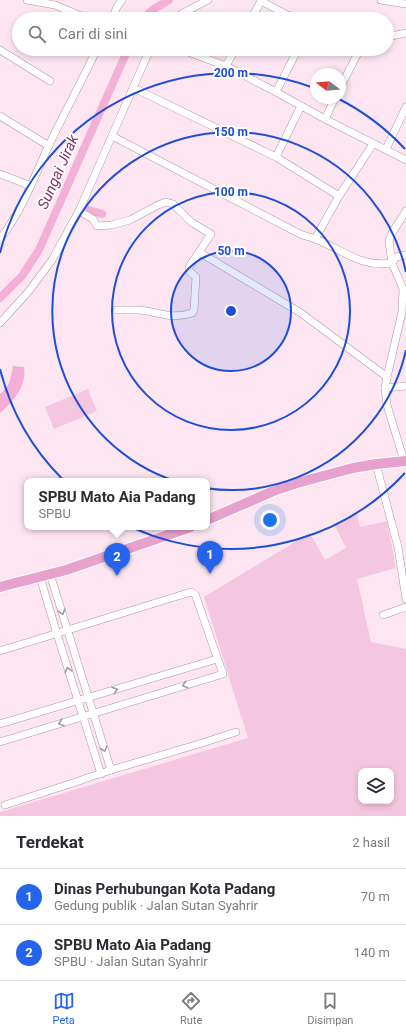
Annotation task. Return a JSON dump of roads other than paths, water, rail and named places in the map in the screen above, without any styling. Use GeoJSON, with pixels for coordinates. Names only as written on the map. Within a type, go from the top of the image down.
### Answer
{"type":"FeatureCollection","features":[{"type":"Feature","properties":{"kind":"main road"},"geometry":{"type":"LineString","coordinates":[[210,519],[276,490],[297,483],[353,468],[405,461]]}},
{"type":"Feature","properties":{"kind":"main road"},"geometry":{"type":"LineString","coordinates":[[0,587],[66,570],[183,530]]}},
{"type":"Feature","properties":{"kind":"street"},"geometry":{"type":"LineString","coordinates":[[27,0],[55,5],[72,12]]}},
{"type":"Feature","properties":{"kind":"street"},"geometry":{"type":"LineString","coordinates":[[115,12],[122,0]]}},
{"type":"Feature","properties":{"kind":"street"},"geometry":{"type":"LineString","coordinates":[[184,12],[208,0]]}},
{"type":"Feature","properties":{"kind":"street"},"geometry":{"type":"LineString","coordinates":[[381,0],[406,4]]}},
{"type":"Feature","properties":{"kind":"street"},"geometry":{"type":"LineString","coordinates":[[254,12],[260,1],[281,12]]}},
{"type":"Feature","properties":{"kind":"street"},"geometry":{"type":"LineString","coordinates":[[394,36],[406,33]]}},
{"type":"Feature","properties":{"kind":"street"},"geometry":{"type":"LineString","coordinates":[[0,50],[50,80]]}},
{"type":"Feature","properties":{"kind":"street"},"geometry":{"type":"LineString","coordinates":[[0,239],[9,227],[31,186],[94,56]]}},
{"type":"Feature","properties":{"kind":"street"},"geometry":{"type":"LineString","coordinates":[[0,323],[29,291],[48,266],[80,210],[147,56]]}},
{"type":"Feature","properties":{"kind":"street"},"geometry":{"type":"LineString","coordinates":[[199,56],[226,66],[406,160]]}},
{"type":"Feature","properties":{"kind":"street"},"geometry":{"type":"LineString","coordinates":[[226,66],[231,56]]}},
{"type":"Feature","properties":{"kind":"street"},"geometry":{"type":"LineString","coordinates":[[276,92],[294,56]]}},
{"type":"Feature","properties":{"kind":"street"},"geometry":{"type":"LineString","coordinates":[[346,76],[356,56]]}},
{"type":"Feature","properties":{"kind":"street"},"geometry":{"type":"LineString","coordinates":[[138,90],[276,157],[339,196]]}},
{"type":"Feature","properties":{"kind":"street"},"geometry":{"type":"LineString","coordinates":[[325,119],[332,104]]}},
{"type":"Feature","properties":{"kind":"street"},"geometry":{"type":"LineString","coordinates":[[276,157],[301,106]]}},
{"type":"Feature","properties":{"kind":"street"},"geometry":{"type":"LineString","coordinates":[[386,150],[406,107]]}},
{"type":"Feature","properties":{"kind":"street"},"geometry":{"type":"LineString","coordinates":[[0,116],[49,146]]}},
{"type":"Feature","properties":{"kind":"street"},"geometry":{"type":"LineString","coordinates":[[112,136],[300,234],[315,239],[361,260],[380,265],[392,263],[396,257],[406,255]]}},
{"type":"Feature","properties":{"kind":"street"},"geometry":{"type":"LineString","coordinates":[[315,239],[339,196],[373,144]]}},
{"type":"Feature","properties":{"kind":"street"},"geometry":{"type":"LineString","coordinates":[[0,174],[31,186]]}},
{"type":"Feature","properties":{"kind":"street"},"geometry":{"type":"LineString","coordinates":[[80,210],[93,219],[97,226],[111,225],[130,220],[166,202],[173,204],[191,222],[211,234],[189,267],[189,270],[196,277],[194,310],[192,313],[173,316],[140,310],[117,310]]}},
{"type":"Feature","properties":{"kind":"street"},"geometry":{"type":"LineString","coordinates":[[405,461],[387,406],[385,388],[395,343],[404,313],[403,289],[392,263],[388,240],[406,211]]}},
{"type":"Feature","properties":{"kind":"street"},"geometry":{"type":"LineString","coordinates":[[199,252],[301,312],[387,377]]}},
{"type":"Feature","properties":{"kind":"street"},"geometry":{"type":"LineString","coordinates":[[385,388],[406,386]]}},
{"type":"Feature","properties":{"kind":"street"},"geometry":{"type":"LineString","coordinates":[[376,464],[398,547],[406,599]]}},
{"type":"Feature","properties":{"kind":"street"},"geometry":{"type":"LineString","coordinates":[[45,576],[67,630],[111,770]]}},
{"type":"Feature","properties":{"kind":"street"},"geometry":{"type":"LineString","coordinates":[[45,576],[57,634],[101,774]]}},
{"type":"Feature","properties":{"kind":"street"},"geometry":{"type":"LineString","coordinates":[[0,652],[191,592],[195,594],[223,674],[0,742]]}},
{"type":"Feature","properties":{"kind":"street"},"geometry":{"type":"LineString","coordinates":[[383,616],[406,607]]}},
{"type":"Feature","properties":{"kind":"street"},"geometry":{"type":"LineString","coordinates":[[0,724],[217,659]]}},
{"type":"Feature","properties":{"kind":"street"},"geometry":{"type":"LineString","coordinates":[[5,805],[85,778],[236,732]]}},
{"type":"Feature","properties":{"kind":"waterway","name":"Sungai Jirak"},"geometry":{"type":"LineString","coordinates":[[150,12],[169,0]]}},
{"type":"Feature","properties":{"kind":"waterway","name":"Sungai Jirak"},"geometry":{"type":"LineString","coordinates":[[0,298],[22,276],[39,250],[125,56]]}},
{"type":"Feature","properties":{"kind":"waterway"},"geometry":{"type":"LineString","coordinates":[[86,209],[102,214]]}},
{"type":"Feature","properties":{"kind":"place","name":"Dinas Perhubungan Kota Padang"},"geometry":{"type":"Point","coordinates":[210,574]}},
{"type":"Feature","properties":{"kind":"place","name":"SPBU Mato Aia Padang"},"geometry":{"type":"Point","coordinates":[117,576]}}]}
